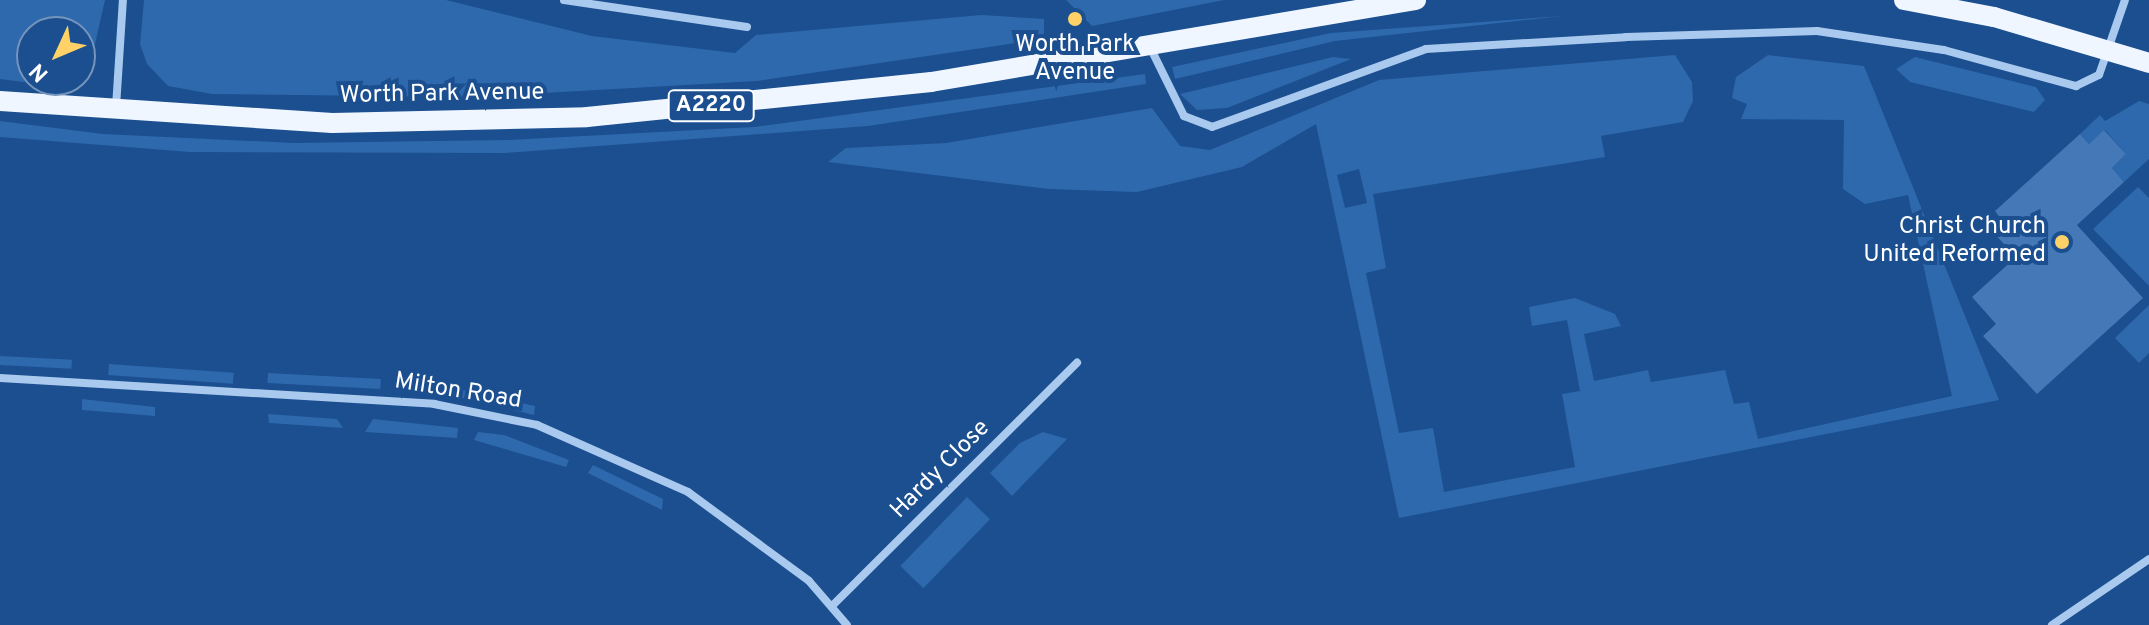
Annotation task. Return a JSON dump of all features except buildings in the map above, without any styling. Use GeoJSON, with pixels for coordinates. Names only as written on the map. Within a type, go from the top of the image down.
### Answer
{"type":"FeatureCollection","features":[{"type":"Feature","properties":{"kind":"main road","name":"Worth Park Avenue"},"geometry":{"type":"LineString","coordinates":[[0,101],[332,123],[587,117],[931,82],[1416,0]]}},
{"type":"Feature","properties":{"kind":"main road"},"geometry":{"type":"LineString","coordinates":[[1904,0],[2110,48],[2149,63]]}},
{"type":"Feature","properties":{"kind":"street"},"geometry":{"type":"LineString","coordinates":[[116,110],[123,0]]}},
{"type":"Feature","properties":{"kind":"street"},"geometry":{"type":"LineString","coordinates":[[564,0],[747,27]]}},
{"type":"Feature","properties":{"kind":"street"},"geometry":{"type":"LineString","coordinates":[[1149,46],[1184,116],[1212,127],[1426,49],[1817,31],[1944,50],[2076,86],[2099,75],[2125,0]]}},
{"type":"Feature","properties":{"kind":"street","name":"Hardy Close"},"geometry":{"type":"LineString","coordinates":[[833,605],[1077,363]]}},
{"type":"Feature","properties":{"kind":"street","name":"Milton Road"},"geometry":{"type":"LineString","coordinates":[[0,378],[405,402],[537,425],[688,492],[833,605],[847,625]]}},
{"type":"Feature","properties":{"kind":"street"},"geometry":{"type":"LineString","coordinates":[[2052,625],[2149,559]]}},
{"type":"Feature","properties":{"kind":"shaded area"},"geometry":{"type":"Polygon","coordinates":[[[0,0],[105,0],[96,40],[96,16],[16,16],[16,81],[0,79],[0,0]]]}},
{"type":"Feature","properties":{"kind":"shaded area"},"geometry":{"type":"Polygon","coordinates":[[[144,0],[446,0],[592,36],[735,53],[756,35],[981,15],[1044,19],[1044,39],[757,81],[471,97],[212,94],[168,86],[147,64],[140,44],[144,0]]]}},
{"type":"Feature","properties":{"kind":"shaded area"},"geometry":{"type":"Polygon","coordinates":[[[1066,0],[1224,0],[1092,26],[1066,0]]]}},
{"type":"Feature","properties":{"kind":"shaded area"},"geometry":{"type":"Polygon","coordinates":[[[1563,16],[1335,41],[1175,79],[1172,67],[1331,33],[1563,16]]]}},
{"type":"Feature","properties":{"kind":"shaded area"},"geometry":{"type":"Polygon","coordinates":[[[1675,55],[1692,82],[1693,101],[1683,122],[1601,136],[1605,157],[1373,194],[1386,268],[1366,273],[1399,433],[1433,428],[1444,492],[1575,467],[1562,394],[1580,391],[1567,320],[1532,326],[1529,307],[1575,298],[1615,314],[1621,326],[1584,334],[1594,381],[1648,370],[1651,382],[1725,370],[1734,404],[1749,402],[1758,439],[1952,396],[1908,195],[1865,204],[1843,189],[1844,120],[1741,119],[1747,104],[1732,98],[1736,77],[1768,55],[1864,66],[1999,400],[1399,518],[1316,124],[1242,167],[1137,192],[1049,189],[828,162],[846,148],[946,143],[1152,108],[1180,146],[1210,150],[1379,80],[1675,55]],[[1359,169],[1337,175],[1345,208],[1367,203],[1359,169]]]}},
{"type":"Feature","properties":{"kind":"shaded area"},"geometry":{"type":"Polygon","coordinates":[[[1333,57],[1351,59],[1227,108],[1197,110],[1180,94],[1333,57]]]}},
{"type":"Feature","properties":{"kind":"shaded area"},"geometry":{"type":"Polygon","coordinates":[[[1915,57],[2036,87],[2045,100],[2034,112],[1910,82],[1896,69],[1915,57]]]}},
{"type":"Feature","properties":{"kind":"shaded area"},"geometry":{"type":"Polygon","coordinates":[[[1145,74],[1146,84],[868,126],[505,153],[190,152],[0,137],[0,121],[103,134],[294,143],[506,140],[754,127],[1145,74]]]}},
{"type":"Feature","properties":{"kind":"shaded area"},"geometry":{"type":"Polygon","coordinates":[[[2139,101],[2149,104],[2149,159],[2124,182],[2112,168],[2126,154],[2105,130],[2089,144],[2080,134],[2100,115],[2105,121],[2139,101]]]}},
{"type":"Feature","properties":{"kind":"shaded area"},"geometry":{"type":"Polygon","coordinates":[[[2138,187],[2149,198],[2149,286],[2093,229],[2138,187]]]}},
{"type":"Feature","properties":{"kind":"shaded area"},"geometry":{"type":"Polygon","coordinates":[[[2149,305],[2149,353],[2139,363],[2115,338],[2149,305]]]}},
{"type":"Feature","properties":{"kind":"shaded area"},"geometry":{"type":"Polygon","coordinates":[[[0,356],[72,360],[71,369],[0,365],[0,356]]]}},
{"type":"Feature","properties":{"kind":"shaded area"},"geometry":{"type":"Polygon","coordinates":[[[109,364],[234,373],[233,384],[108,375],[109,364]]]}},
{"type":"Feature","properties":{"kind":"shaded area"},"geometry":{"type":"Polygon","coordinates":[[[268,373],[381,379],[380,389],[267,383],[268,373]]]}},
{"type":"Feature","properties":{"kind":"shaded area"},"geometry":{"type":"Polygon","coordinates":[[[454,388],[535,406],[534,415],[454,396],[454,388]]]}},
{"type":"Feature","properties":{"kind":"shaded area"},"geometry":{"type":"Polygon","coordinates":[[[82,399],[155,407],[155,416],[82,410],[82,399]]]}},
{"type":"Feature","properties":{"kind":"shaded area"},"geometry":{"type":"Polygon","coordinates":[[[268,414],[337,419],[343,428],[269,423],[268,414]]]}},
{"type":"Feature","properties":{"kind":"shaded area"},"geometry":{"type":"Polygon","coordinates":[[[373,419],[458,428],[457,438],[365,432],[373,419]]]}},
{"type":"Feature","properties":{"kind":"shaded area"},"geometry":{"type":"Polygon","coordinates":[[[478,432],[504,435],[569,460],[566,467],[474,440],[478,432]]]}},
{"type":"Feature","properties":{"kind":"shaded area"},"geometry":{"type":"Polygon","coordinates":[[[1043,432],[1067,439],[1012,496],[990,473],[1020,443],[1043,432]]]}},
{"type":"Feature","properties":{"kind":"shaded area"},"geometry":{"type":"Polygon","coordinates":[[[593,465],[663,499],[662,510],[588,473],[593,465]]]}},
{"type":"Feature","properties":{"kind":"shaded area"},"geometry":{"type":"Polygon","coordinates":[[[967,497],[990,519],[923,588],[900,566],[967,497]]]}},
{"type":"Feature","properties":{"kind":"place","name":"Worth Park Avenue"},"geometry":{"type":"Point","coordinates":[1075,19]}},
{"type":"Feature","properties":{"kind":"place","name":"Christ Church United Reformed"},"geometry":{"type":"Point","coordinates":[2062,242]}}]}
